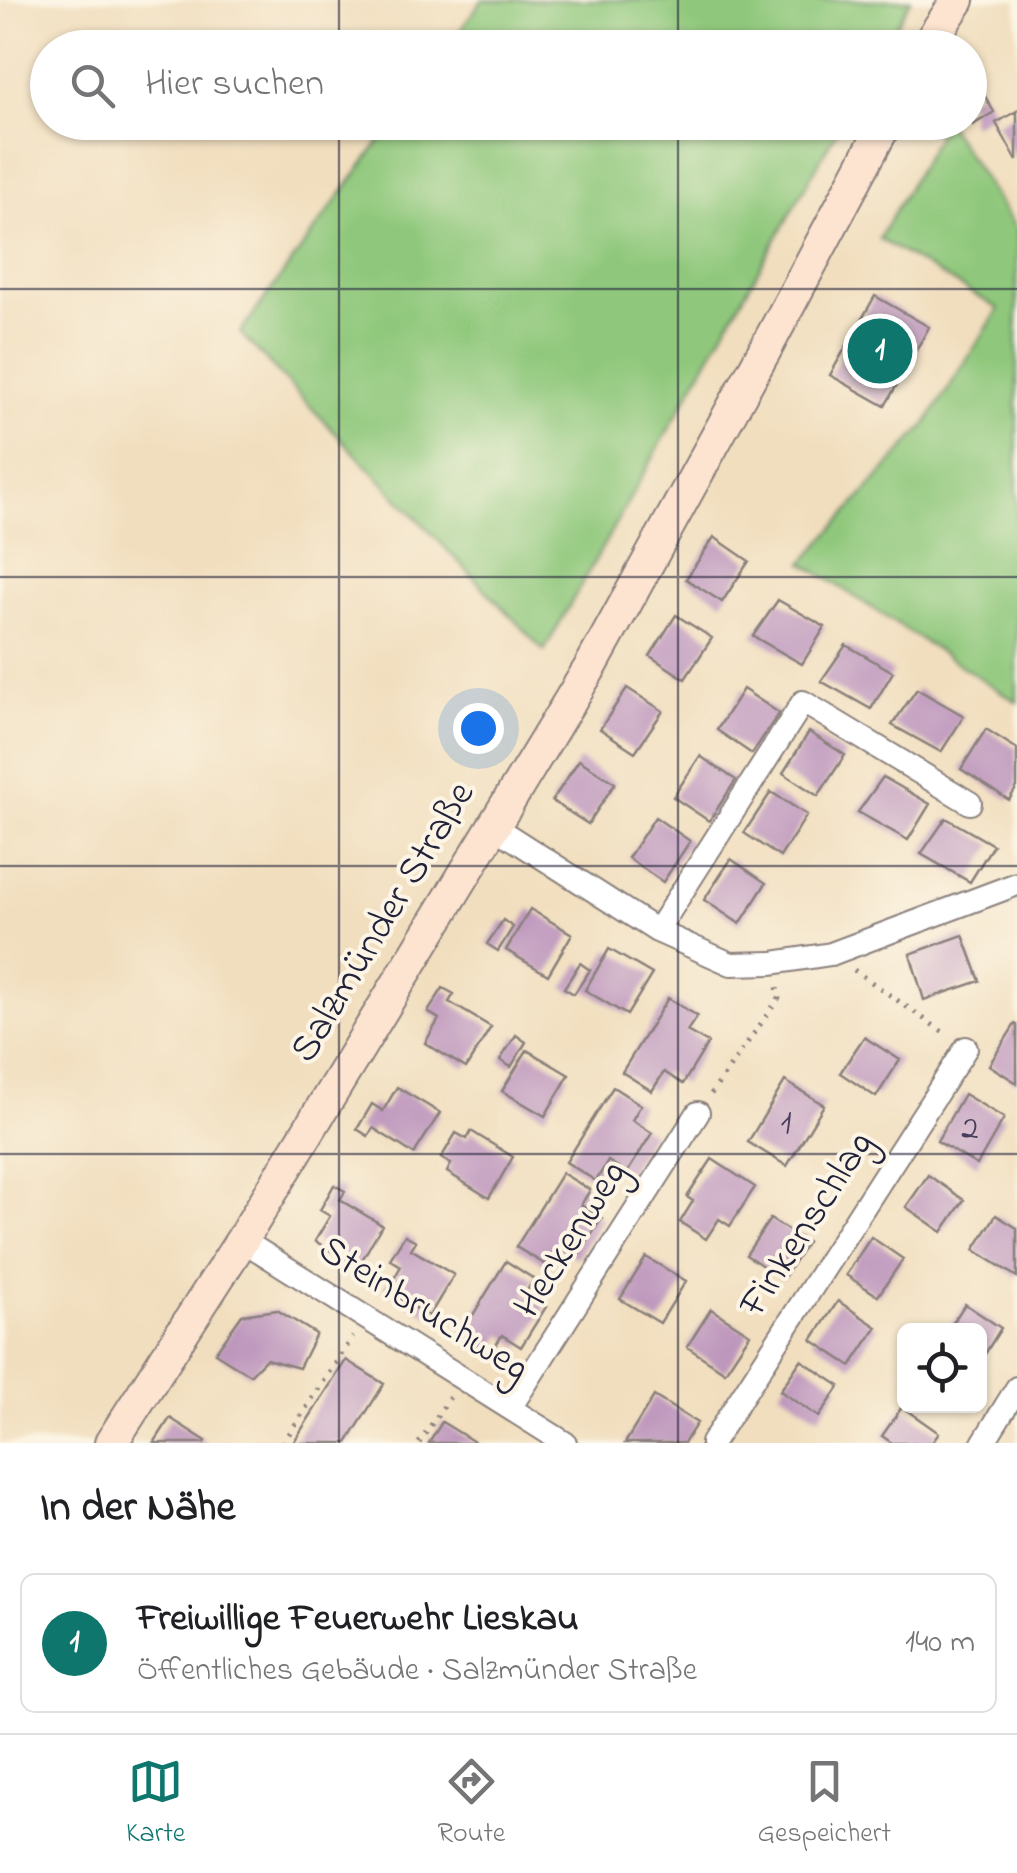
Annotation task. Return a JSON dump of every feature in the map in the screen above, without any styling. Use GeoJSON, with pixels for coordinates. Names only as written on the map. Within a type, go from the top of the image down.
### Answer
{"type":"FeatureCollection","features":[{"type":"Feature","properties":{"kind":"street"},"geometry":{"type":"LineString","coordinates":[[938,30],[958,0]]}},
{"type":"Feature","properties":{"kind":"street","name":"Salzmünder Straße"},"geometry":{"type":"LineString","coordinates":[[111,1443],[242,1240],[592,666],[876,140]]}},
{"type":"Feature","properties":{"kind":"street"},"geometry":{"type":"LineString","coordinates":[[657,931],[803,702],[970,803]]}},
{"type":"Feature","properties":{"kind":"street"},"geometry":{"type":"LineString","coordinates":[[493,826],[657,931],[731,964],[772,963],[831,954],[1017,884]]}},
{"type":"Feature","properties":{"kind":"street","name":"Finkenschlag"},"geometry":{"type":"LineString","coordinates":[[712,1443],[966,1048]]}},
{"type":"Feature","properties":{"kind":"street","name":"Heckenweg"},"geometry":{"type":"LineString","coordinates":[[510,1408],[698,1113]]}},
{"type":"Feature","properties":{"kind":"street","name":"Steinbruchweg"},"geometry":{"type":"LineString","coordinates":[[242,1240],[565,1443]]}},
{"type":"Feature","properties":{"kind":"street"},"geometry":{"type":"LineString","coordinates":[[983,1443],[1017,1388]]}},
{"type":"Feature","properties":{"kind":"path"},"geometry":{"type":"LineString","coordinates":[[831,954],[966,1048]]}},
{"type":"Feature","properties":{"kind":"path"},"geometry":{"type":"LineString","coordinates":[[698,1113],[779,998],[772,963]]}},
{"type":"Feature","properties":{"kind":"path"},"geometry":{"type":"LineString","coordinates":[[283,1443],[366,1318]]}},
{"type":"Feature","properties":{"kind":"path"},"geometry":{"type":"LineString","coordinates":[[419,1443],[462,1378]]}},
{"type":"Feature","properties":{"kind":"green space"},"geometry":{"type":"Polygon","coordinates":[[[482,0],[911,0],[894,30],[460,30],[482,0]]]}},
{"type":"Feature","properties":{"kind":"green space"},"geometry":{"type":"Polygon","coordinates":[[[381,140],[831,140],[544,651],[240,333],[381,140]]]}},
{"type":"Feature","properties":{"kind":"green space"},"geometry":{"type":"Polygon","coordinates":[[[935,140],[958,140],[1017,230],[1017,702],[803,563],[926,424],[999,309],[879,239],[935,140]]]}},
{"type":"Feature","properties":{"kind":"building"},"geometry":{"type":"Polygon","coordinates":[[[1017,111],[1017,161],[996,123],[1017,111]]]}},
{"type":"Feature","properties":{"kind":"building"},"geometry":{"type":"Polygon","coordinates":[[[875,296],[929,327],[885,406],[830,375],[875,296]]]}},
{"type":"Feature","properties":{"kind":"building"},"geometry":{"type":"Polygon","coordinates":[[[714,537],[749,561],[722,602],[686,579],[714,537]]]}},
{"type":"Feature","properties":{"kind":"building"},"geometry":{"type":"Polygon","coordinates":[[[778,600],[825,627],[802,664],[753,636],[778,600]]]}},
{"type":"Feature","properties":{"kind":"building"},"geometry":{"type":"Polygon","coordinates":[[[676,615],[712,638],[685,679],[650,656],[676,615]]]}},
{"type":"Feature","properties":{"kind":"building"},"geometry":{"type":"Polygon","coordinates":[[[846,645],[893,672],[871,709],[821,681],[846,645]]]}},
{"type":"Feature","properties":{"kind":"building"},"geometry":{"type":"Polygon","coordinates":[[[627,688],[663,711],[635,752],[600,729],[627,688]]]}},
{"type":"Feature","properties":{"kind":"building"},"geometry":{"type":"Polygon","coordinates":[[[743,689],[779,713],[752,754],[717,730],[743,689]]]}},
{"type":"Feature","properties":{"kind":"building"},"geometry":{"type":"Polygon","coordinates":[[[917,689],[964,716],[941,752],[892,725],[917,689]]]}},
{"type":"Feature","properties":{"kind":"building"},"geometry":{"type":"Polygon","coordinates":[[[986,729],[1017,749],[1017,787],[1009,800],[961,769],[986,729]]]}},
{"type":"Feature","properties":{"kind":"building"},"geometry":{"type":"Polygon","coordinates":[[[809,732],[845,755],[818,796],[783,773],[809,732]]]}},
{"type":"Feature","properties":{"kind":"building"},"geometry":{"type":"Polygon","coordinates":[[[700,756],[736,780],[709,821],[673,797],[700,756]]]}},
{"type":"Feature","properties":{"kind":"building"},"geometry":{"type":"Polygon","coordinates":[[[579,760],[615,783],[588,824],[552,801],[579,760]]]}},
{"type":"Feature","properties":{"kind":"building"},"geometry":{"type":"Polygon","coordinates":[[[883,777],[930,804],[908,840],[858,812],[883,777]]]}},
{"type":"Feature","properties":{"kind":"building"},"geometry":{"type":"Polygon","coordinates":[[[771,792],[807,815],[780,857],[744,833],[771,792]]]}},
{"type":"Feature","properties":{"kind":"building"},"geometry":{"type":"Polygon","coordinates":[[[655,817],[690,841],[663,882],[628,858],[655,817]]]}},
{"type":"Feature","properties":{"kind":"building"},"geometry":{"type":"Polygon","coordinates":[[[946,818],[993,845],[970,882],[921,854],[946,818]]]}},
{"type":"Feature","properties":{"kind":"building"},"geometry":{"type":"Polygon","coordinates":[[[731,859],[766,883],[740,924],[704,900],[731,859]]]}},
{"type":"Feature","properties":{"kind":"building"},"geometry":{"type":"Polygon","coordinates":[[[530,909],[572,934],[548,975],[506,950],[530,909]]]}},
{"type":"Feature","properties":{"kind":"building"},"geometry":{"type":"Polygon","coordinates":[[[503,920],[513,927],[498,951],[487,944],[503,920]]]}},
{"type":"Feature","properties":{"kind":"building"},"geometry":{"type":"Polygon","coordinates":[[[963,935],[980,981],[924,1000],[910,954],[963,935]]]}},
{"type":"Feature","properties":{"kind":"building"},"geometry":{"type":"Polygon","coordinates":[[[609,949],[652,974],[627,1015],[585,990],[609,949]]]}},
{"type":"Feature","properties":{"kind":"building"},"geometry":{"type":"Polygon","coordinates":[[[580,963],[590,970],[574,994],[564,988],[580,963]]]}},
{"type":"Feature","properties":{"kind":"building"},"geometry":{"type":"Polygon","coordinates":[[[443,988],[454,994],[449,1002],[491,1027],[466,1068],[425,1043],[439,1019],[428,1012],[443,988]]]}},
{"type":"Feature","properties":{"kind":"building"},"geometry":{"type":"Polygon","coordinates":[[[668,998],[697,1016],[687,1031],[708,1043],[683,1084],[664,1072],[652,1091],[622,1072],[668,998]]]}},
{"type":"Feature","properties":{"kind":"building"},"geometry":{"type":"Polygon","coordinates":[[[1017,1025],[1017,1083],[989,1065],[1017,1025]]]}},
{"type":"Feature","properties":{"kind":"building"},"geometry":{"type":"Polygon","coordinates":[[[516,1035],[526,1042],[511,1067],[500,1060],[516,1035]]]}},
{"type":"Feature","properties":{"kind":"building"},"geometry":{"type":"Polygon","coordinates":[[[864,1037],[900,1060],[876,1097],[840,1073],[864,1037]]]}},
{"type":"Feature","properties":{"kind":"building"},"geometry":{"type":"Polygon","coordinates":[[[527,1050],[569,1075],[545,1116],[502,1091],[527,1050]]]}},
{"type":"Feature","properties":{"kind":"building"},"geometry":{"type":"Polygon","coordinates":[[[785,1081],[824,1105],[787,1166],[748,1142],[785,1081]]]}},
{"type":"Feature","properties":{"kind":"building"},"geometry":{"type":"Polygon","coordinates":[[[397,1087],[440,1113],[414,1154],[373,1128],[368,1136],[357,1129],[372,1104],[383,1111],[397,1087]]]}},
{"type":"Feature","properties":{"kind":"building"},"geometry":{"type":"Polygon","coordinates":[[[613,1087],[641,1105],[632,1120],[652,1133],[627,1173],[608,1161],[596,1181],[566,1162],[613,1087]]]}},
{"type":"Feature","properties":{"kind":"building"},"geometry":{"type":"Polygon","coordinates":[[[964,1094],[1004,1118],[977,1165],[937,1141],[964,1094]]]}},
{"type":"Feature","properties":{"kind":"building"},"geometry":{"type":"Polygon","coordinates":[[[471,1131],[513,1157],[489,1198],[447,1172],[451,1164],[441,1158],[456,1133],[467,1139],[471,1131]]]}},
{"type":"Feature","properties":{"kind":"building"},"geometry":{"type":"Polygon","coordinates":[[[712,1159],[755,1187],[730,1226],[719,1219],[706,1239],[680,1222],[693,1201],[687,1197],[712,1159]]]}},
{"type":"Feature","properties":{"kind":"building"},"geometry":{"type":"Polygon","coordinates":[[[562,1173],[590,1190],[581,1205],[602,1218],[577,1258],[558,1247],[546,1265],[516,1247],[562,1173]]]}},
{"type":"Feature","properties":{"kind":"building"},"geometry":{"type":"Polygon","coordinates":[[[928,1175],[964,1200],[942,1232],[906,1207],[928,1175]]]}},
{"type":"Feature","properties":{"kind":"building"},"geometry":{"type":"Polygon","coordinates":[[[334,1185],[345,1191],[340,1200],[382,1225],[358,1267],[315,1241],[330,1216],[320,1210],[334,1185]]]}},
{"type":"Feature","properties":{"kind":"building"},"geometry":{"type":"Polygon","coordinates":[[[996,1215],[1017,1228],[1017,1277],[974,1250],[996,1215]]]}},
{"type":"Feature","properties":{"kind":"building"},"geometry":{"type":"Polygon","coordinates":[[[770,1219],[807,1242],[783,1279],[746,1255],[770,1219]]]}},
{"type":"Feature","properties":{"kind":"building"},"geometry":{"type":"Polygon","coordinates":[[[405,1235],[416,1241],[411,1249],[454,1275],[429,1316],[387,1291],[401,1266],[390,1259],[405,1235]]]}},
{"type":"Feature","properties":{"kind":"building"},"geometry":{"type":"Polygon","coordinates":[[[871,1237],[903,1259],[878,1296],[846,1275],[871,1237]]]}},
{"type":"Feature","properties":{"kind":"building"},"geometry":{"type":"Polygon","coordinates":[[[646,1257],[686,1281],[660,1323],[620,1299],[646,1257]]]}},
{"type":"Feature","properties":{"kind":"building"},"geometry":{"type":"Polygon","coordinates":[[[506,1261],[534,1279],[525,1294],[546,1307],[521,1347],[502,1335],[490,1355],[460,1336],[506,1261]]]}},
{"type":"Feature","properties":{"kind":"building"},"geometry":{"type":"Polygon","coordinates":[[[838,1301],[877,1327],[851,1366],[812,1340],[838,1301]]]}},
{"type":"Feature","properties":{"kind":"building"},"geometry":{"type":"Polygon","coordinates":[[[965,1304],[1001,1328],[987,1351],[987,1323],[953,1323],[965,1304]]]}},
{"type":"Feature","properties":{"kind":"building"},"geometry":{"type":"Polygon","coordinates":[[[711,1309],[750,1334],[725,1372],[687,1347],[711,1309]]]}},
{"type":"Feature","properties":{"kind":"building"},"geometry":{"type":"Polygon","coordinates":[[[277,1310],[316,1334],[299,1368],[266,1359],[250,1375],[215,1353],[242,1315],[277,1310]]]}},
{"type":"Feature","properties":{"kind":"building"},"geometry":{"type":"Polygon","coordinates":[[[346,1360],[384,1384],[347,1443],[293,1443],[346,1360]]]}},
{"type":"Feature","properties":{"kind":"building"},"geometry":{"type":"Polygon","coordinates":[[[801,1360],[840,1386],[819,1417],[780,1391],[801,1360]]]}},
{"type":"Feature","properties":{"kind":"building"},"geometry":{"type":"Polygon","coordinates":[[[654,1396],[697,1423],[684,1443],[625,1443],[654,1396]]]}},
{"type":"Feature","properties":{"kind":"building"},"geometry":{"type":"Polygon","coordinates":[[[898,1413],[911,1413],[939,1433],[932,1443],[892,1443],[882,1436],[898,1413]]]}},
{"type":"Feature","properties":{"kind":"building"},"geometry":{"type":"Polygon","coordinates":[[[170,1418],[206,1441],[154,1443],[170,1418]]]}},
{"type":"Feature","properties":{"kind":"building"},"geometry":{"type":"Polygon","coordinates":[[[442,1422],[476,1443],[429,1443],[442,1422]]]}},
{"type":"Feature","properties":{"kind":"place","name":"Freiwillige Feuerwehr Lieskau"},"geometry":{"type":"Point","coordinates":[880,351]}}]}
